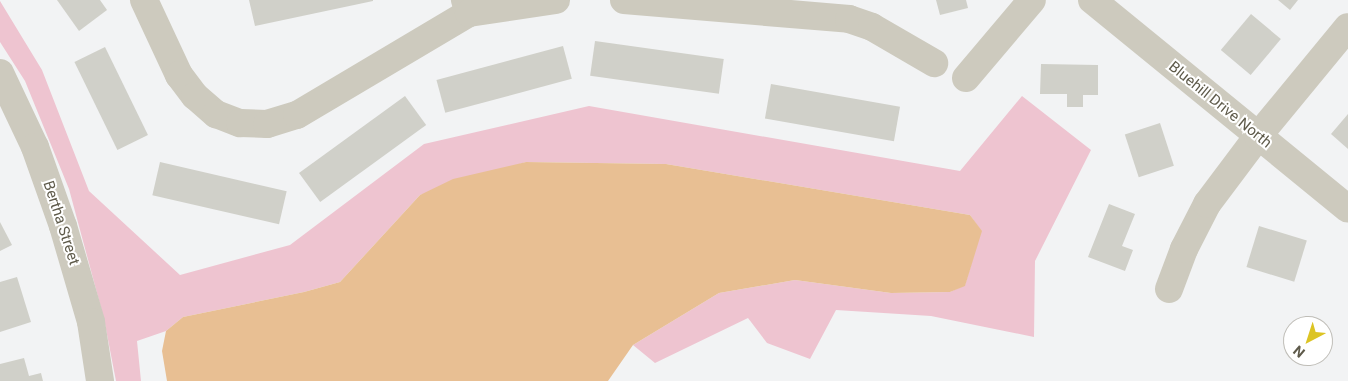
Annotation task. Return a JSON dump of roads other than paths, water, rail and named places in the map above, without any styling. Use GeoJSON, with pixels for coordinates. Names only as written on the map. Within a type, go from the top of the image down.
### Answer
{"type":"FeatureCollection","features":[{"type":"Feature","properties":{"kind":"street"},"geometry":{"type":"LineString","coordinates":[[144,0],[179,75],[194,96],[216,114],[240,123],[267,124],[297,115],[467,6],[556,0]]}},
{"type":"Feature","properties":{"kind":"street"},"geometry":{"type":"LineString","coordinates":[[624,0],[848,19],[872,27],[934,63]]}},
{"type":"Feature","properties":{"kind":"street"},"geometry":{"type":"LineString","coordinates":[[966,78],[1032,0]]}},
{"type":"Feature","properties":{"kind":"street","name":"Bluehill Drive North"},"geometry":{"type":"LineString","coordinates":[[1092,0],[1348,209]]}},
{"type":"Feature","properties":{"kind":"street"},"geometry":{"type":"LineString","coordinates":[[1169,289],[1184,249],[1208,204],[1258,136],[1348,27]]}},
{"type":"Feature","properties":{"kind":"street","name":"Bertha Street"},"geometry":{"type":"LineString","coordinates":[[0,73],[36,147],[63,226],[91,322],[100,381]]}}]}
